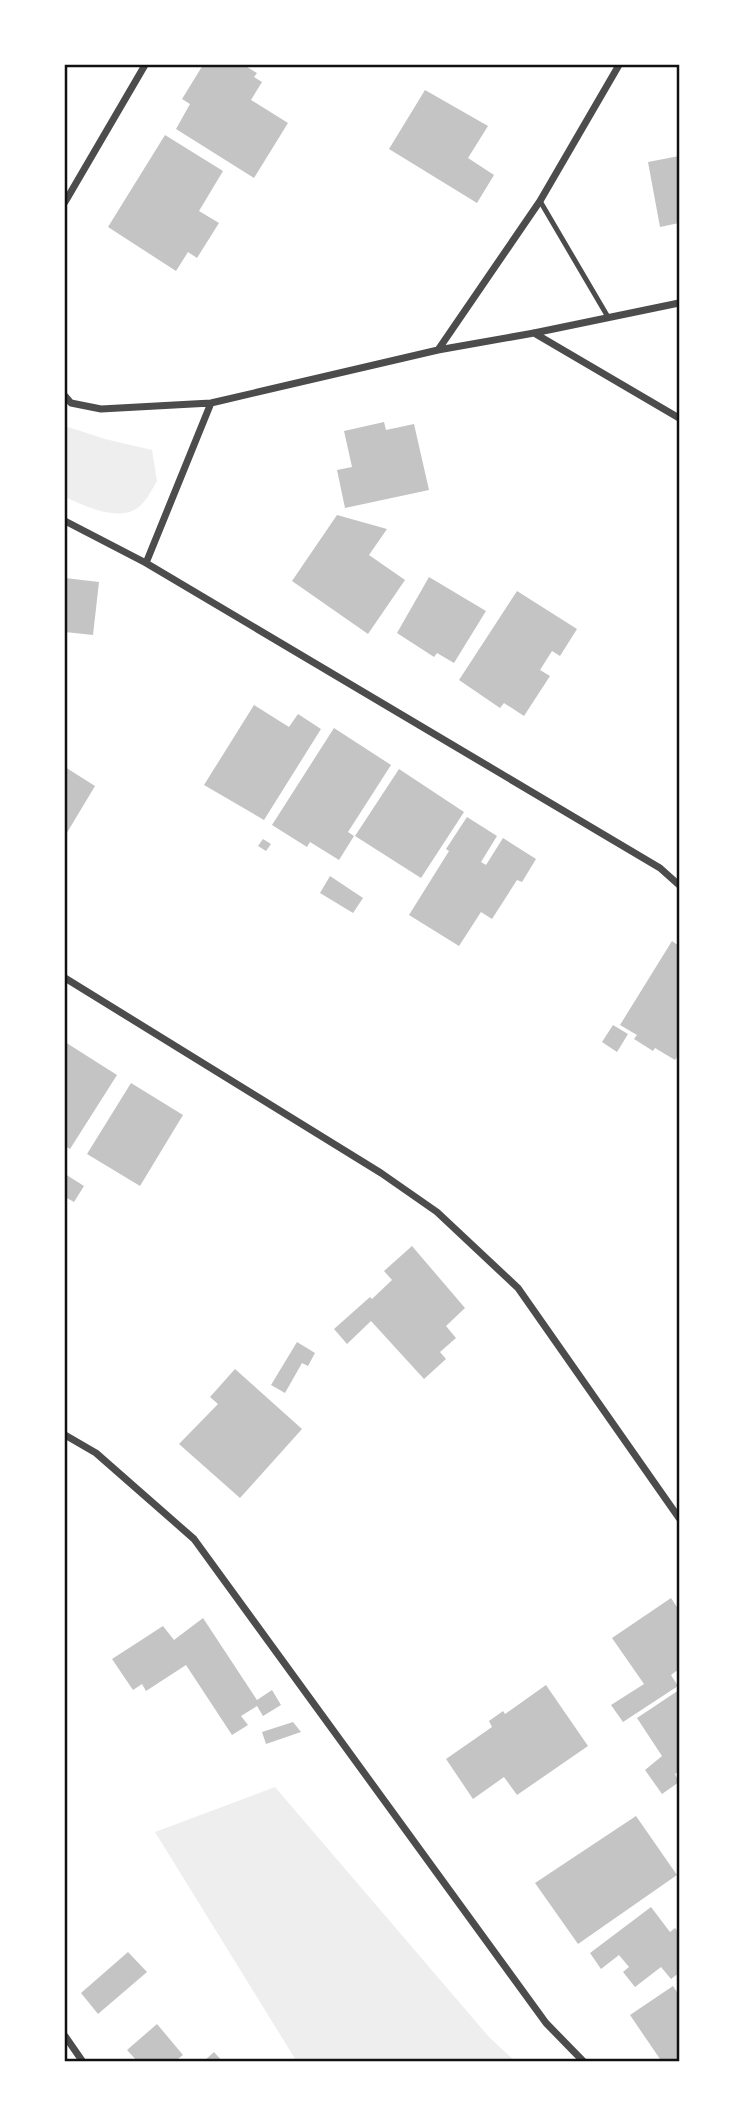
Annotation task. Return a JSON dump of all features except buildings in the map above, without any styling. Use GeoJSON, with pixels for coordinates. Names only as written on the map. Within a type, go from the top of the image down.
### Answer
{"type":"FeatureCollection","features":[{"type":"Feature","properties":{"kind":"street"},"geometry":{"type":"LineString","coordinates":[[65,202],[145,65]]}},
{"type":"Feature","properties":{"kind":"street"},"geometry":{"type":"LineString","coordinates":[[438,349],[540,201],[619,65]]}},
{"type":"Feature","properties":{"kind":"street"},"geometry":{"type":"LineString","coordinates":[[65,396],[71,403],[101,409],[211,403],[438,349],[534,333],[679,303]]}},
{"type":"Feature","properties":{"kind":"street"},"geometry":{"type":"LineString","coordinates":[[534,333],[679,418]]}},
{"type":"Feature","properties":{"kind":"street"},"geometry":{"type":"LineString","coordinates":[[146,564],[211,403]]}},
{"type":"Feature","properties":{"kind":"street"},"geometry":{"type":"LineString","coordinates":[[65,521],[146,564],[660,868],[679,885]]}},
{"type":"Feature","properties":{"kind":"street"},"geometry":{"type":"LineString","coordinates":[[65,978],[382,1173],[437,1212],[519,1288],[679,1518]]}},
{"type":"Feature","properties":{"kind":"street"},"geometry":{"type":"LineString","coordinates":[[65,1435],[96,1453],[194,1539],[546,2023],[584,2062]]}},
{"type":"Feature","properties":{"kind":"street"},"geometry":{"type":"LineString","coordinates":[[65,2036],[83,2062]]}},
{"type":"Feature","properties":{"kind":"lane"},"geometry":{"type":"LineString","coordinates":[[540,201],[608,317]]}},
{"type":"Feature","properties":{"kind":"shaded area"},"geometry":{"type":"Polygon","coordinates":[[[65,426],[152,450],[157,481],[142,504],[125,513],[104,512],[65,497],[65,426]]]}},
{"type":"Feature","properties":{"kind":"shaded area"},"geometry":{"type":"Polygon","coordinates":[[[275,1787],[489,2037],[516,2062],[297,2062],[155,1832],[275,1787]]]}}]}
